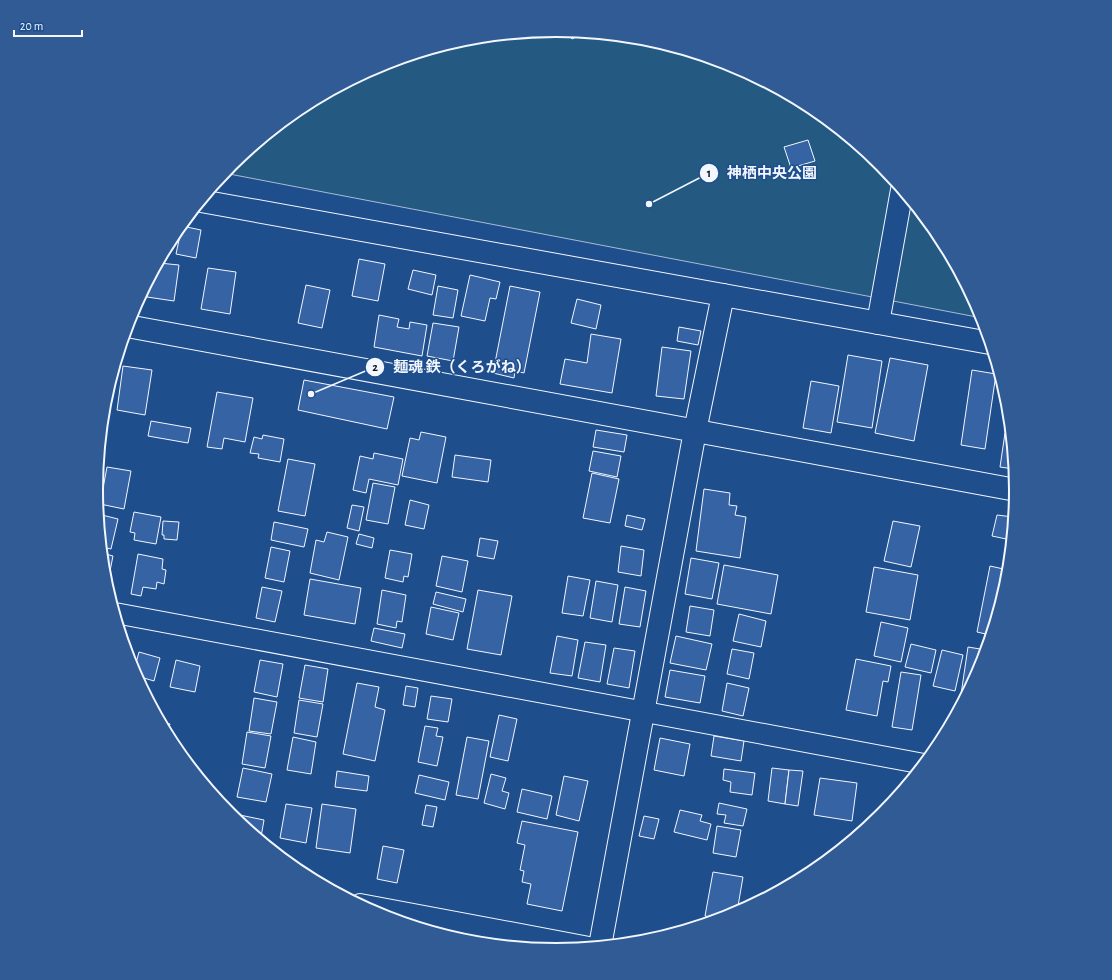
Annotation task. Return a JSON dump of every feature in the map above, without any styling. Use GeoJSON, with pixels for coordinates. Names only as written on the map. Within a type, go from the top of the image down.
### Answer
{"type":"FeatureCollection","features":[{"type":"Feature","properties":{"kind":"street"},"geometry":{"type":"LineString","coordinates":[[878,323],[901,196]]}},
{"type":"Feature","properties":{"kind":"street"},"geometry":{"type":"LineString","coordinates":[[206,202],[985,343]]}},
{"type":"Feature","properties":{"kind":"street"},"geometry":{"type":"LineString","coordinates":[[601,940],[695,431],[723,295]]}},
{"type":"Feature","properties":{"kind":"street"},"geometry":{"type":"LineString","coordinates":[[133,327],[1009,489]]}},
{"type":"Feature","properties":{"kind":"street"},"geometry":{"type":"LineString","coordinates":[[120,614],[917,763]]}},
{"type":"Feature","properties":{"kind":"street"},"geometry":{"type":"LineString","coordinates":[[381,908],[566,943]]}},
{"type":"Feature","properties":{"kind":"shaded area"},"geometry":{"type":"Polygon","coordinates":[[[526,38],[586,38],[644,46],[673,52],[702,61],[729,71],[756,84],[808,113],[855,149],[897,191],[933,238],[975,317],[232,174],[257,149],[304,113],[356,84],[383,71],[410,61],[439,52],[468,46],[526,38]]]}},
{"type":"Feature","properties":{"kind":"building"},"geometry":{"type":"Polygon","coordinates":[[[808,140],[815,161],[791,168],[784,147],[808,140]]]}},
{"type":"Feature","properties":{"kind":"building"},"geometry":{"type":"Polygon","coordinates":[[[187,227],[201,230],[196,258],[176,254],[180,237],[187,227]]]}},
{"type":"Feature","properties":{"kind":"building"},"geometry":{"type":"Polygon","coordinates":[[[359,259],[385,264],[378,301],[352,296],[359,259]]]}},
{"type":"Feature","properties":{"kind":"building"},"geometry":{"type":"Polygon","coordinates":[[[164,263],[179,265],[174,301],[147,297],[164,263]]]}},
{"type":"Feature","properties":{"kind":"building"},"geometry":{"type":"Polygon","coordinates":[[[208,268],[236,272],[230,314],[201,309],[208,268]]]}},
{"type":"Feature","properties":{"kind":"building"},"geometry":{"type":"Polygon","coordinates":[[[413,270],[436,275],[432,295],[408,289],[413,270]]]}},
{"type":"Feature","properties":{"kind":"building"},"geometry":{"type":"Polygon","coordinates":[[[470,275],[500,282],[496,299],[490,298],[485,321],[461,316],[470,275]]]}},
{"type":"Feature","properties":{"kind":"building"},"geometry":{"type":"Polygon","coordinates":[[[306,285],[330,290],[322,328],[298,323],[306,285]]]}},
{"type":"Feature","properties":{"kind":"building"},"geometry":{"type":"Polygon","coordinates":[[[438,286],[458,290],[453,318],[433,315],[438,286]]]}},
{"type":"Feature","properties":{"kind":"building"},"geometry":{"type":"Polygon","coordinates":[[[510,286],[540,292],[524,373],[515,371],[514,378],[493,373],[510,286]]]}},
{"type":"Feature","properties":{"kind":"building"},"geometry":{"type":"Polygon","coordinates":[[[577,299],[601,305],[596,329],[571,323],[577,299]]]}},
{"type":"Feature","properties":{"kind":"building"},"geometry":{"type":"Polygon","coordinates":[[[379,315],[399,319],[397,327],[409,329],[410,322],[427,325],[422,356],[374,347],[379,315]]]}},
{"type":"Feature","properties":{"kind":"building"},"geometry":{"type":"Polygon","coordinates":[[[433,323],[459,327],[453,361],[427,356],[433,323]]]}},
{"type":"Feature","properties":{"kind":"building"},"geometry":{"type":"Polygon","coordinates":[[[679,327],[701,331],[698,345],[677,341],[679,327]]]}},
{"type":"Feature","properties":{"kind":"building"},"geometry":{"type":"Polygon","coordinates":[[[591,334],[621,339],[612,393],[560,384],[565,359],[587,363],[591,334]]]}},
{"type":"Feature","properties":{"kind":"building"},"geometry":{"type":"Polygon","coordinates":[[[662,347],[691,351],[684,399],[656,396],[662,347]]]}},
{"type":"Feature","properties":{"kind":"building"},"geometry":{"type":"Polygon","coordinates":[[[848,355],[882,361],[872,428],[837,422],[848,355]]]}},
{"type":"Feature","properties":{"kind":"building"},"geometry":{"type":"Polygon","coordinates":[[[890,358],[928,365],[914,441],[875,433],[890,358]]]}},
{"type":"Feature","properties":{"kind":"building"},"geometry":{"type":"Polygon","coordinates":[[[123,366],[152,370],[145,415],[117,410],[123,366]]]}},
{"type":"Feature","properties":{"kind":"building"},"geometry":{"type":"Polygon","coordinates":[[[972,370],[994,374],[995,379],[985,449],[961,445],[972,370]]]}},
{"type":"Feature","properties":{"kind":"building"},"geometry":{"type":"Polygon","coordinates":[[[304,380],[394,397],[387,429],[298,410],[304,380]]]}},
{"type":"Feature","properties":{"kind":"building"},"geometry":{"type":"Polygon","coordinates":[[[811,381],[839,386],[831,433],[803,428],[811,381]]]}},
{"type":"Feature","properties":{"kind":"building"},"geometry":{"type":"Polygon","coordinates":[[[217,392],[253,398],[245,442],[224,438],[222,449],[207,447],[217,392]]]}},
{"type":"Feature","properties":{"kind":"building"},"geometry":{"type":"Polygon","coordinates":[[[151,421],[191,428],[188,443],[148,436],[151,421]]]}},
{"type":"Feature","properties":{"kind":"building"},"geometry":{"type":"Polygon","coordinates":[[[596,430],[627,435],[624,452],[593,447],[596,430]]]}},
{"type":"Feature","properties":{"kind":"building"},"geometry":{"type":"Polygon","coordinates":[[[421,432],[446,437],[437,483],[402,476],[410,438],[419,440],[421,432]]]}},
{"type":"Feature","properties":{"kind":"building"},"geometry":{"type":"Polygon","coordinates":[[[1005,433],[1005,433],[1008,468],[1000,467],[1005,433]]]}},
{"type":"Feature","properties":{"kind":"building"},"geometry":{"type":"Polygon","coordinates":[[[263,435],[284,439],[280,462],[258,458],[259,454],[250,453],[254,437],[262,439],[263,435]]]}},
{"type":"Feature","properties":{"kind":"building"},"geometry":{"type":"Polygon","coordinates":[[[593,451],[621,456],[617,477],[589,471],[593,451]]]}},
{"type":"Feature","properties":{"kind":"building"},"geometry":{"type":"Polygon","coordinates":[[[374,453],[403,459],[398,485],[369,479],[366,493],[353,490],[360,456],[373,459],[374,453]]]}},
{"type":"Feature","properties":{"kind":"building"},"geometry":{"type":"Polygon","coordinates":[[[455,455],[491,460],[488,482],[452,477],[455,455]]]}},
{"type":"Feature","properties":{"kind":"building"},"geometry":{"type":"Polygon","coordinates":[[[288,459],[315,464],[305,516],[278,511],[288,459]]]}},
{"type":"Feature","properties":{"kind":"building"},"geometry":{"type":"Polygon","coordinates":[[[107,467],[131,471],[124,509],[103,505],[103,488],[107,467]]]}},
{"type":"Feature","properties":{"kind":"building"},"geometry":{"type":"Polygon","coordinates":[[[592,473],[619,479],[610,523],[583,518],[592,473]]]}},
{"type":"Feature","properties":{"kind":"building"},"geometry":{"type":"Polygon","coordinates":[[[373,483],[395,487],[388,524],[366,520],[373,483]]]}},
{"type":"Feature","properties":{"kind":"building"},"geometry":{"type":"Polygon","coordinates":[[[704,489],[730,493],[729,505],[737,506],[735,515],[746,517],[740,558],[696,551],[704,489]]]}},
{"type":"Feature","properties":{"kind":"building"},"geometry":{"type":"Polygon","coordinates":[[[410,500],[429,505],[424,529],[405,525],[410,500]]]}},
{"type":"Feature","properties":{"kind":"building"},"geometry":{"type":"Polygon","coordinates":[[[352,505],[364,507],[359,531],[347,528],[352,505]]]}},
{"type":"Feature","properties":{"kind":"building"},"geometry":{"type":"Polygon","coordinates":[[[134,512],[161,517],[156,544],[134,540],[135,533],[130,532],[134,512]]]}},
{"type":"Feature","properties":{"kind":"building"},"geometry":{"type":"Polygon","coordinates":[[[104,515],[118,519],[111,549],[107,548],[104,515]]]}},
{"type":"Feature","properties":{"kind":"building"},"geometry":{"type":"Polygon","coordinates":[[[627,515],[645,519],[642,530],[625,526],[627,515]]]}},
{"type":"Feature","properties":{"kind":"building"},"geometry":{"type":"Polygon","coordinates":[[[997,515],[1008,516],[1006,539],[992,536],[997,515]]]}},
{"type":"Feature","properties":{"kind":"building"},"geometry":{"type":"Polygon","coordinates":[[[163,521],[179,522],[177,540],[164,539],[164,535],[162,535],[163,521]]]}},
{"type":"Feature","properties":{"kind":"building"},"geometry":{"type":"Polygon","coordinates":[[[893,521],[920,526],[911,567],[884,561],[893,521]]]}},
{"type":"Feature","properties":{"kind":"building"},"geometry":{"type":"Polygon","coordinates":[[[274,522],[308,529],[304,547],[271,540],[274,522]]]}},
{"type":"Feature","properties":{"kind":"building"},"geometry":{"type":"Polygon","coordinates":[[[327,532],[348,537],[339,580],[310,573],[316,540],[324,542],[327,532]]]}},
{"type":"Feature","properties":{"kind":"building"},"geometry":{"type":"Polygon","coordinates":[[[359,534],[374,538],[372,548],[356,544],[359,534]]]}},
{"type":"Feature","properties":{"kind":"building"},"geometry":{"type":"Polygon","coordinates":[[[480,538],[498,541],[494,559],[477,556],[480,538]]]}},
{"type":"Feature","properties":{"kind":"building"},"geometry":{"type":"Polygon","coordinates":[[[621,546],[644,550],[641,576],[618,572],[621,546]]]}},
{"type":"Feature","properties":{"kind":"building"},"geometry":{"type":"Polygon","coordinates":[[[271,547],[290,551],[284,582],[265,578],[271,547]]]}},
{"type":"Feature","properties":{"kind":"building"},"geometry":{"type":"Polygon","coordinates":[[[390,550],[412,554],[408,577],[404,576],[403,582],[385,578],[390,550]]]}},
{"type":"Feature","properties":{"kind":"building"},"geometry":{"type":"Polygon","coordinates":[[[138,554],[163,559],[162,569],[166,570],[164,584],[157,582],[156,589],[143,587],[141,596],[131,594],[138,554]]]}},
{"type":"Feature","properties":{"kind":"building"},"geometry":{"type":"Polygon","coordinates":[[[108,555],[113,556],[110,569],[108,555]]]}},
{"type":"Feature","properties":{"kind":"building"},"geometry":{"type":"Polygon","coordinates":[[[442,556],[468,561],[462,592],[436,586],[442,556]]]}},
{"type":"Feature","properties":{"kind":"building"},"geometry":{"type":"Polygon","coordinates":[[[691,558],[719,563],[712,599],[685,594],[691,558]]]}},
{"type":"Feature","properties":{"kind":"building"},"geometry":{"type":"Polygon","coordinates":[[[724,565],[778,575],[771,614],[717,604],[724,565]]]}},
{"type":"Feature","properties":{"kind":"building"},"geometry":{"type":"Polygon","coordinates":[[[990,566],[1002,569],[994,607],[986,634],[977,632],[990,566]]]}},
{"type":"Feature","properties":{"kind":"building"},"geometry":{"type":"Polygon","coordinates":[[[874,567],[918,575],[910,620],[866,612],[874,567]]]}},
{"type":"Feature","properties":{"kind":"building"},"geometry":{"type":"Polygon","coordinates":[[[568,576],[590,580],[583,616],[562,613],[568,576]]]}},
{"type":"Feature","properties":{"kind":"building"},"geometry":{"type":"Polygon","coordinates":[[[310,579],[361,588],[355,624],[304,615],[310,579]]]}},
{"type":"Feature","properties":{"kind":"building"},"geometry":{"type":"Polygon","coordinates":[[[596,581],[618,585],[612,622],[590,618],[596,581]]]}},
{"type":"Feature","properties":{"kind":"building"},"geometry":{"type":"Polygon","coordinates":[[[262,587],[282,591],[275,622],[256,618],[262,587]]]}},
{"type":"Feature","properties":{"kind":"building"},"geometry":{"type":"Polygon","coordinates":[[[625,587],[646,591],[640,627],[619,624],[625,587]]]}},
{"type":"Feature","properties":{"kind":"building"},"geometry":{"type":"Polygon","coordinates":[[[382,590],[406,595],[402,622],[397,621],[396,628],[377,624],[382,590]]]}},
{"type":"Feature","properties":{"kind":"building"},"geometry":{"type":"Polygon","coordinates":[[[478,590],[512,596],[501,655],[467,649],[478,590]]]}},
{"type":"Feature","properties":{"kind":"building"},"geometry":{"type":"Polygon","coordinates":[[[436,592],[466,599],[463,612],[433,604],[436,592]]]}},
{"type":"Feature","properties":{"kind":"building"},"geometry":{"type":"Polygon","coordinates":[[[690,606],[714,610],[710,636],[686,632],[690,606]]]}},
{"type":"Feature","properties":{"kind":"building"},"geometry":{"type":"Polygon","coordinates":[[[431,607],[459,613],[453,640],[426,634],[431,607]]]}},
{"type":"Feature","properties":{"kind":"building"},"geometry":{"type":"Polygon","coordinates":[[[739,614],[766,621],[761,647],[733,641],[739,614]]]}},
{"type":"Feature","properties":{"kind":"building"},"geometry":{"type":"Polygon","coordinates":[[[881,622],[908,628],[901,662],[874,656],[881,622]]]}},
{"type":"Feature","properties":{"kind":"building"},"geometry":{"type":"Polygon","coordinates":[[[374,628],[405,634],[402,648],[371,641],[374,628]]]}},
{"type":"Feature","properties":{"kind":"building"},"geometry":{"type":"Polygon","coordinates":[[[557,636],[578,640],[572,676],[550,673],[557,636]]]}},
{"type":"Feature","properties":{"kind":"building"},"geometry":{"type":"Polygon","coordinates":[[[676,636],[712,644],[706,670],[670,663],[676,636]]]}},
{"type":"Feature","properties":{"kind":"building"},"geometry":{"type":"Polygon","coordinates":[[[585,642],[606,645],[600,682],[578,678],[585,642]]]}},
{"type":"Feature","properties":{"kind":"building"},"geometry":{"type":"Polygon","coordinates":[[[911,644],[936,650],[931,673],[905,667],[911,644]]]}},
{"type":"Feature","properties":{"kind":"building"},"geometry":{"type":"Polygon","coordinates":[[[968,647],[980,649],[975,663],[962,691],[968,647]]]}},
{"type":"Feature","properties":{"kind":"building"},"geometry":{"type":"Polygon","coordinates":[[[614,648],[635,651],[629,688],[607,684],[614,648]]]}},
{"type":"Feature","properties":{"kind":"building"},"geometry":{"type":"Polygon","coordinates":[[[732,649],[754,653],[749,679],[727,674],[732,649]]]}},
{"type":"Feature","properties":{"kind":"building"},"geometry":{"type":"Polygon","coordinates":[[[942,650],[963,655],[955,691],[933,686],[942,650]]]}},
{"type":"Feature","properties":{"kind":"building"},"geometry":{"type":"Polygon","coordinates":[[[139,652],[160,658],[154,681],[144,678],[136,662],[139,652]]]}},
{"type":"Feature","properties":{"kind":"building"},"geometry":{"type":"Polygon","coordinates":[[[856,659],[891,666],[888,682],[883,681],[877,716],[846,710],[856,659]]]}},
{"type":"Feature","properties":{"kind":"building"},"geometry":{"type":"Polygon","coordinates":[[[176,660],[200,666],[195,692],[170,687],[176,660]]]}},
{"type":"Feature","properties":{"kind":"building"},"geometry":{"type":"Polygon","coordinates":[[[260,660],[283,664],[277,697],[254,692],[260,660]]]}},
{"type":"Feature","properties":{"kind":"building"},"geometry":{"type":"Polygon","coordinates":[[[305,665],[328,669],[323,702],[299,698],[305,665]]]}},
{"type":"Feature","properties":{"kind":"building"},"geometry":{"type":"Polygon","coordinates":[[[670,670],[705,676],[700,703],[665,697],[670,670]]]}},
{"type":"Feature","properties":{"kind":"building"},"geometry":{"type":"Polygon","coordinates":[[[901,672],[921,675],[912,730],[892,727],[901,672]]]}},
{"type":"Feature","properties":{"kind":"building"},"geometry":{"type":"Polygon","coordinates":[[[357,683],[379,687],[375,707],[385,710],[375,761],[343,754],[357,683]]]}},
{"type":"Feature","properties":{"kind":"building"},"geometry":{"type":"Polygon","coordinates":[[[727,683],[749,688],[743,716],[722,711],[727,683]]]}},
{"type":"Feature","properties":{"kind":"building"},"geometry":{"type":"Polygon","coordinates":[[[406,686],[418,688],[415,707],[403,705],[406,686]]]}},
{"type":"Feature","properties":{"kind":"building"},"geometry":{"type":"Polygon","coordinates":[[[431,696],[452,699],[448,722],[427,719],[431,696]]]}},
{"type":"Feature","properties":{"kind":"building"},"geometry":{"type":"Polygon","coordinates":[[[254,698],[277,702],[271,734],[249,731],[254,698]]]}},
{"type":"Feature","properties":{"kind":"building"},"geometry":{"type":"Polygon","coordinates":[[[299,700],[323,704],[317,737],[294,733],[299,700]]]}},
{"type":"Feature","properties":{"kind":"building"},"geometry":{"type":"Polygon","coordinates":[[[499,715],[517,719],[508,761],[490,757],[499,715]]]}},
{"type":"Feature","properties":{"kind":"building"},"geometry":{"type":"Polygon","coordinates":[[[425,726],[438,728],[436,736],[443,737],[437,766],[418,762],[425,726]]]}},
{"type":"Feature","properties":{"kind":"building"},"geometry":{"type":"Polygon","coordinates":[[[247,732],[271,736],[265,768],[242,764],[247,732]]]}},
{"type":"Feature","properties":{"kind":"building"},"geometry":{"type":"Polygon","coordinates":[[[714,736],[744,741],[741,761],[711,756],[714,736]]]}},
{"type":"Feature","properties":{"kind":"building"},"geometry":{"type":"Polygon","coordinates":[[[293,737],[316,742],[311,774],[287,770],[293,737]]]}},
{"type":"Feature","properties":{"kind":"building"},"geometry":{"type":"Polygon","coordinates":[[[467,737],[489,741],[478,799],[456,795],[467,737]]]}},
{"type":"Feature","properties":{"kind":"building"},"geometry":{"type":"Polygon","coordinates":[[[660,738],[690,744],[684,776],[654,770],[660,738]]]}},
{"type":"Feature","properties":{"kind":"building"},"geometry":{"type":"Polygon","coordinates":[[[243,768],[272,774],[266,802],[237,797],[243,768]]]}},
{"type":"Feature","properties":{"kind":"building"},"geometry":{"type":"Polygon","coordinates":[[[772,768],[789,770],[785,804],[768,801],[772,768]]]}},
{"type":"Feature","properties":{"kind":"building"},"geometry":{"type":"Polygon","coordinates":[[[724,769],[755,773],[752,795],[730,792],[731,782],[723,780],[724,769]]]}},
{"type":"Feature","properties":{"kind":"building"},"geometry":{"type":"Polygon","coordinates":[[[789,770],[803,771],[798,806],[785,804],[789,770]]]}},
{"type":"Feature","properties":{"kind":"building"},"geometry":{"type":"Polygon","coordinates":[[[337,771],[369,776],[367,791],[335,787],[337,771]]]}},
{"type":"Feature","properties":{"kind":"building"},"geometry":{"type":"Polygon","coordinates":[[[491,774],[506,778],[502,791],[509,793],[505,809],[484,803],[491,774]]]}},
{"type":"Feature","properties":{"kind":"building"},"geometry":{"type":"Polygon","coordinates":[[[419,775],[449,782],[445,800],[415,793],[419,775]]]}},
{"type":"Feature","properties":{"kind":"building"},"geometry":{"type":"Polygon","coordinates":[[[564,776],[588,781],[579,821],[556,815],[564,776]]]}},
{"type":"Feature","properties":{"kind":"building"},"geometry":{"type":"Polygon","coordinates":[[[820,778],[857,783],[852,821],[814,815],[820,778]]]}},
{"type":"Feature","properties":{"kind":"building"},"geometry":{"type":"Polygon","coordinates":[[[522,789],[552,796],[547,819],[517,812],[522,789]]]}},
{"type":"Feature","properties":{"kind":"building"},"geometry":{"type":"Polygon","coordinates":[[[719,803],[747,809],[743,826],[724,823],[726,815],[717,814],[719,803]]]}},
{"type":"Feature","properties":{"kind":"building"},"geometry":{"type":"Polygon","coordinates":[[[286,804],[312,808],[306,843],[280,838],[286,804]]]}},
{"type":"Feature","properties":{"kind":"building"},"geometry":{"type":"Polygon","coordinates":[[[322,804],[356,809],[350,853],[316,848],[322,804]]]}},
{"type":"Feature","properties":{"kind":"building"},"geometry":{"type":"Polygon","coordinates":[[[426,805],[437,807],[433,827],[422,825],[426,805]]]}},
{"type":"Feature","properties":{"kind":"building"},"geometry":{"type":"Polygon","coordinates":[[[680,810],[702,815],[700,821],[711,824],[707,840],[674,832],[680,810]]]}},
{"type":"Feature","properties":{"kind":"building"},"geometry":{"type":"Polygon","coordinates":[[[241,815],[264,820],[261,834],[241,815]]]}},
{"type":"Feature","properties":{"kind":"building"},"geometry":{"type":"Polygon","coordinates":[[[644,816],[659,819],[654,839],[639,836],[644,816]]]}},
{"type":"Feature","properties":{"kind":"building"},"geometry":{"type":"Polygon","coordinates":[[[522,821],[578,832],[562,911],[527,904],[531,884],[522,882],[524,871],[520,870],[525,845],[517,843],[522,821]]]}},
{"type":"Feature","properties":{"kind":"building"},"geometry":{"type":"Polygon","coordinates":[[[717,826],[741,830],[736,857],[713,853],[717,826]]]}},
{"type":"Feature","properties":{"kind":"building"},"geometry":{"type":"Polygon","coordinates":[[[383,846],[404,850],[397,883],[377,879],[383,846]]]}},
{"type":"Feature","properties":{"kind":"building"},"geometry":{"type":"Polygon","coordinates":[[[713,872],[743,877],[738,905],[708,917],[705,916],[713,872]]]}},
{"type":"Feature","properties":{"kind":"place","name":"神栖中央公園"},"geometry":{"type":"Point","coordinates":[649,204]}},
{"type":"Feature","properties":{"kind":"place","name":"麺魂 鉄（くろがね）"},"geometry":{"type":"Point","coordinates":[311,394]}}]}
